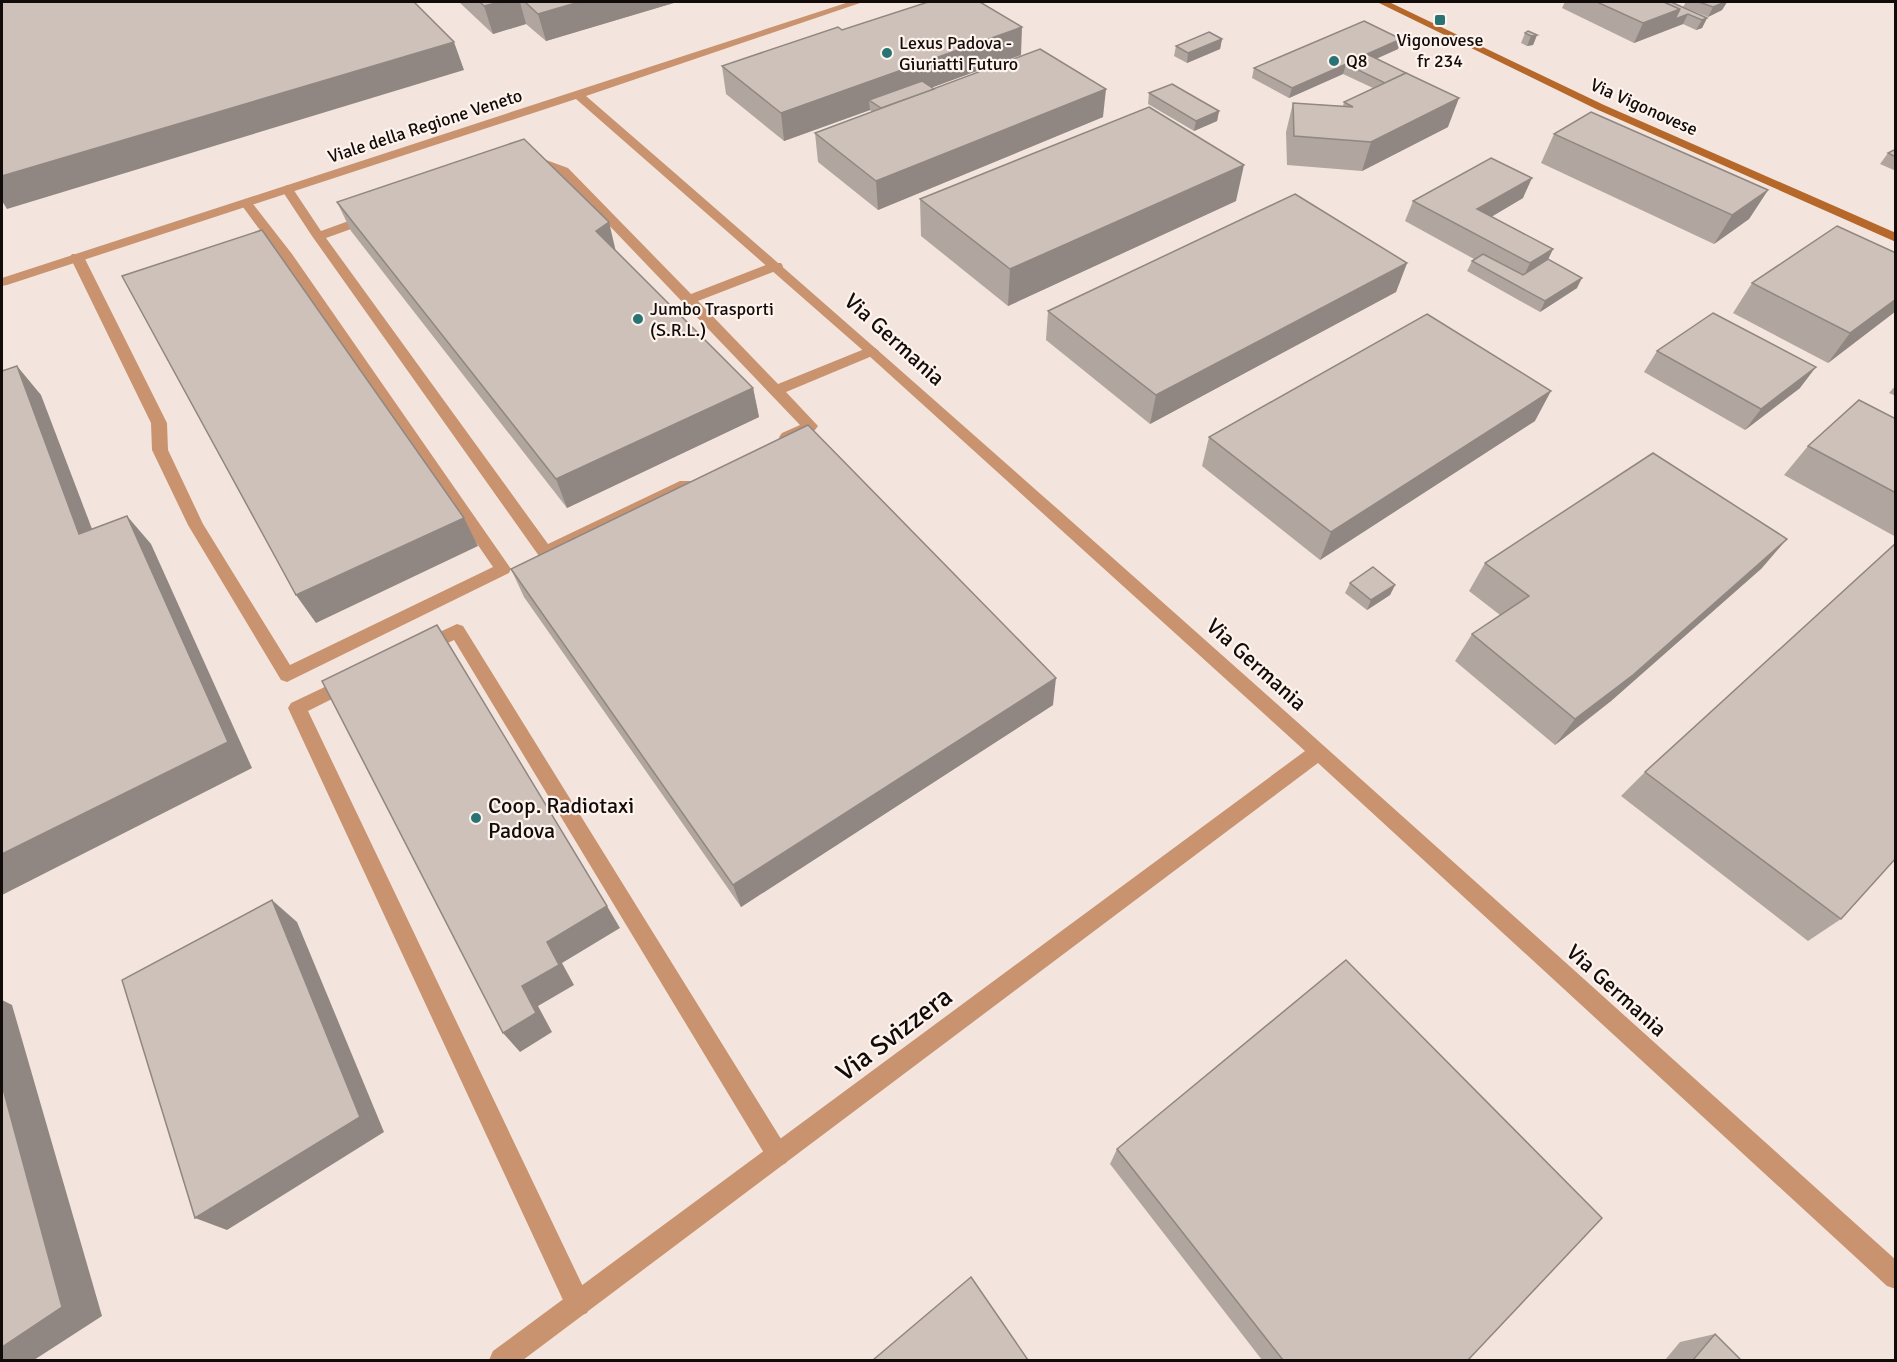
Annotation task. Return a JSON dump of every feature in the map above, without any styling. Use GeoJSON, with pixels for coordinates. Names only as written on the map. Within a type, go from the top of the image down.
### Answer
{"type":"FeatureCollection","features":[{"type":"Feature","properties":{"kind":"main road","name":"Via Vigonovese"},"geometry":{"type":"LineString","coordinates":[[1382,2],[1590,103],[1896,238]]}},
{"type":"Feature","properties":{"kind":"street","name":"Viale della Regione Veneto"},"geometry":{"type":"LineString","coordinates":[[2,282],[578,95],[818,9],[858,2]]}},
{"type":"Feature","properties":{"kind":"street","name":"Via Germania"},"geometry":{"type":"LineString","coordinates":[[578,95],[872,351],[1319,752],[1896,1277]]}},
{"type":"Feature","properties":{"kind":"street"},"geometry":{"type":"LineString","coordinates":[[519,166],[530,163],[546,164],[564,171],[810,426],[778,441]]}},
{"type":"Feature","properties":{"kind":"street"},"geometry":{"type":"LineString","coordinates":[[287,189],[318,236],[545,552],[704,476]]}},
{"type":"Feature","properties":{"kind":"street"},"geometry":{"type":"LineString","coordinates":[[77,257],[159,423],[160,450],[196,525],[287,675],[503,569],[287,257],[246,203]]}},
{"type":"Feature","properties":{"kind":"street"},"geometry":{"type":"LineString","coordinates":[[318,236],[385,213]]}},
{"type":"Feature","properties":{"kind":"street"},"geometry":{"type":"LineString","coordinates":[[690,300],[776,266]]}},
{"type":"Feature","properties":{"kind":"street"},"geometry":{"type":"LineString","coordinates":[[776,391],[872,351]]}},
{"type":"Feature","properties":{"kind":"street"},"geometry":{"type":"LineString","coordinates":[[404,656],[457,631],[778,1155]]}},
{"type":"Feature","properties":{"kind":"street"},"geometry":{"type":"LineString","coordinates":[[372,672],[297,708],[578,1304]]}},
{"type":"Feature","properties":{"kind":"street","name":"Via Svizzera"},"geometry":{"type":"LineString","coordinates":[[502,1360],[1319,752]]}},
{"type":"Feature","properties":{"kind":"building"},"geometry":{"type":"Polygon","coordinates":[[[2,2],[414,2],[454,42],[2,176],[2,2]]]}},
{"type":"Feature","properties":{"kind":"building"},"geometry":{"type":"Polygon","coordinates":[[[480,2],[500,2],[484,6],[480,2]]]}},
{"type":"Feature","properties":{"kind":"building"},"geometry":{"type":"Polygon","coordinates":[[[525,2],[579,2],[538,14],[525,2]]]}},
{"type":"Feature","properties":{"kind":"building"},"geometry":{"type":"Polygon","coordinates":[[[928,2],[980,2],[1022,27],[781,113],[722,66],[838,27],[842,30],[928,2]]]}},
{"type":"Feature","properties":{"kind":"building"},"geometry":{"type":"Polygon","coordinates":[[[1597,2],[1664,2],[1680,9],[1643,23],[1597,2]]]}},
{"type":"Feature","properties":{"kind":"building"},"geometry":{"type":"Polygon","coordinates":[[[1664,2],[1671,2],[1707,18],[1702,20],[1688,14],[1675,19],[1680,9],[1664,2]]]}},
{"type":"Feature","properties":{"kind":"building"},"geometry":{"type":"Polygon","coordinates":[[[1699,2],[1725,2],[1713,7],[1699,2]]]}},
{"type":"Feature","properties":{"kind":"building"},"geometry":{"type":"Polygon","coordinates":[[[1364,21],[1401,39],[1367,54],[1406,73],[1385,83],[1346,64],[1292,88],[1254,68],[1364,21]]]}},
{"type":"Feature","properties":{"kind":"building"},"geometry":{"type":"Polygon","coordinates":[[[1528,31],[1537,35],[1531,36],[1525,33],[1528,31]]]}},
{"type":"Feature","properties":{"kind":"building"},"geometry":{"type":"Polygon","coordinates":[[[1209,32],[1222,39],[1188,53],[1176,46],[1209,32]]]}},
{"type":"Feature","properties":{"kind":"building"},"geometry":{"type":"Polygon","coordinates":[[[1040,49],[1106,89],[876,181],[815,133],[1040,49]]]}},
{"type":"Feature","properties":{"kind":"building"},"geometry":{"type":"Polygon","coordinates":[[[1406,73],[1459,98],[1371,142],[1294,136],[1293,103],[1353,107],[1344,102],[1406,73]]]}},
{"type":"Feature","properties":{"kind":"building"},"geometry":{"type":"Polygon","coordinates":[[[922,81],[934,89],[881,108],[869,100],[922,81]]]}},
{"type":"Feature","properties":{"kind":"building"},"geometry":{"type":"Polygon","coordinates":[[[1172,84],[1219,111],[1196,121],[1149,93],[1172,84]]]}},
{"type":"Feature","properties":{"kind":"building"},"geometry":{"type":"Polygon","coordinates":[[[1149,107],[1244,165],[1010,269],[920,199],[1149,107]]]}},
{"type":"Feature","properties":{"kind":"building"},"geometry":{"type":"Polygon","coordinates":[[[1591,112],[1768,190],[1732,215],[1554,134],[1591,112]]]}},
{"type":"Feature","properties":{"kind":"building"},"geometry":{"type":"Polygon","coordinates":[[[524,139],[609,222],[596,231],[753,388],[556,479],[337,202],[524,139]]]}},
{"type":"Feature","properties":{"kind":"building"},"geometry":{"type":"Polygon","coordinates":[[[1896,149],[1896,157],[1888,153],[1896,149]]]}},
{"type":"Feature","properties":{"kind":"building"},"geometry":{"type":"Polygon","coordinates":[[[1491,158],[1532,178],[1477,209],[1553,249],[1530,263],[1413,201],[1491,158]]]}},
{"type":"Feature","properties":{"kind":"building"},"geometry":{"type":"Polygon","coordinates":[[[1295,194],[1407,263],[1156,395],[1048,311],[1295,194]]]}},
{"type":"Feature","properties":{"kind":"building"},"geometry":{"type":"Polygon","coordinates":[[[1837,226],[1896,253],[1896,299],[1850,333],[1752,283],[1837,226]]]}},
{"type":"Feature","properties":{"kind":"building"},"geometry":{"type":"Polygon","coordinates":[[[262,230],[464,518],[296,595],[122,276],[262,230]]]}},
{"type":"Feature","properties":{"kind":"building"},"geometry":{"type":"Polygon","coordinates":[[[1483,254],[1523,275],[1548,259],[1582,278],[1545,301],[1472,261],[1483,254]]]}},
{"type":"Feature","properties":{"kind":"building"},"geometry":{"type":"Polygon","coordinates":[[[1713,313],[1816,367],[1761,409],[1657,351],[1713,313]]]}},
{"type":"Feature","properties":{"kind":"building"},"geometry":{"type":"Polygon","coordinates":[[[1427,314],[1551,391],[1331,532],[1209,437],[1427,314]]]}},
{"type":"Feature","properties":{"kind":"building"},"geometry":{"type":"Polygon","coordinates":[[[17,366],[79,534],[127,516],[228,742],[2,854],[2,371],[17,366]]]}},
{"type":"Feature","properties":{"kind":"building"},"geometry":{"type":"Polygon","coordinates":[[[1859,400],[1896,419],[1896,493],[1808,446],[1859,400]]]}},
{"type":"Feature","properties":{"kind":"building"},"geometry":{"type":"Polygon","coordinates":[[[808,425],[1056,678],[733,885],[511,569],[808,425]]]}},
{"type":"Feature","properties":{"kind":"building"},"geometry":{"type":"Polygon","coordinates":[[[1653,453],[1787,539],[1633,675],[1575,719],[1472,634],[1529,596],[1485,563],[1653,453]]]}},
{"type":"Feature","properties":{"kind":"building"},"geometry":{"type":"Polygon","coordinates":[[[1896,543],[1896,858],[1841,919],[1645,772],[1896,543]]]}},
{"type":"Feature","properties":{"kind":"building"},"geometry":{"type":"Polygon","coordinates":[[[1373,567],[1395,585],[1371,600],[1350,583],[1373,567]]]}},
{"type":"Feature","properties":{"kind":"building","name":"Coop. Radiotaxi Padova"},"geometry":{"type":"Polygon","coordinates":[[[437,625],[607,906],[547,942],[559,965],[522,986],[536,1013],[503,1033],[322,681],[437,625]]]}},
{"type":"Feature","properties":{"kind":"building"},"geometry":{"type":"Polygon","coordinates":[[[272,900],[360,1117],[195,1218],[122,980],[272,900]]]}},
{"type":"Feature","properties":{"kind":"building"},"geometry":{"type":"Polygon","coordinates":[[[1346,960],[1602,1218],[1468,1360],[1283,1360],[1117,1149],[1346,960]]]}},
{"type":"Feature","properties":{"kind":"building"},"geometry":{"type":"Polygon","coordinates":[[[2,1085],[62,1307],[2,1347],[2,1085]]]}},
{"type":"Feature","properties":{"kind":"building"},"geometry":{"type":"Polygon","coordinates":[[[971,1277],[1028,1360],[873,1360],[971,1277]]]}},
{"type":"Feature","properties":{"kind":"building"},"geometry":{"type":"Polygon","coordinates":[[[1715,1334],[1741,1360],[1693,1360],[1715,1334]]]}},
{"type":"Feature","properties":{"kind":"place","name":"Vigonovese fr 234"},"geometry":{"type":"Point","coordinates":[1440,20]}},
{"type":"Feature","properties":{"kind":"place","name":"Lexus Padova - Giuriatti Futuro"},"geometry":{"type":"Point","coordinates":[887,53]}},
{"type":"Feature","properties":{"kind":"place","name":"Q8"},"geometry":{"type":"Point","coordinates":[1334,61]}},
{"type":"Feature","properties":{"kind":"place","name":"Jumbo Trasporti (S.R.L.)"},"geometry":{"type":"Point","coordinates":[638,319]}},
{"type":"Feature","properties":{"kind":"place","name":"Coop. Radiotaxi Padova"},"geometry":{"type":"Point","coordinates":[476,818]}}]}
